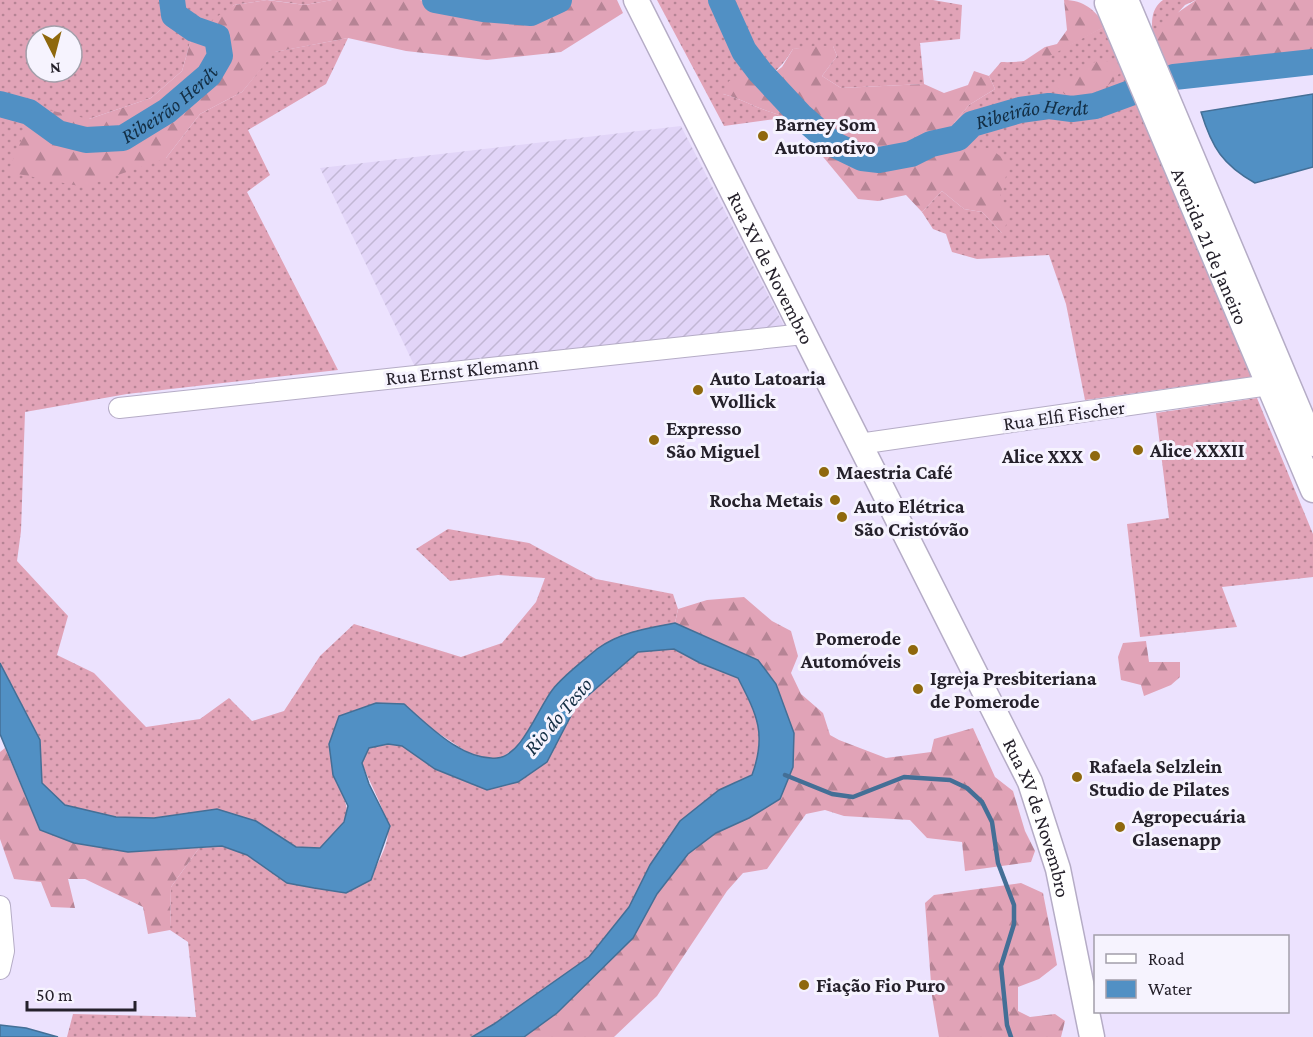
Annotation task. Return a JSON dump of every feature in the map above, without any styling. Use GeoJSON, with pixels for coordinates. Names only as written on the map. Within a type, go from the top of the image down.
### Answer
{"type":"FeatureCollection","features":[{"type":"Feature","properties":{"kind":"main road","name":"Rua XV de Novembro"},"geometry":{"type":"LineString","coordinates":[[636,0],[1030,782],[1058,869],[1092,1037]]}},
{"type":"Feature","properties":{"kind":"main road","name":"Avenida 21 de Janeiro"},"geometry":{"type":"LineString","coordinates":[[1116,1],[1144,69],[1313,444]]}},
{"type":"Feature","properties":{"kind":"main road","name":"Avenida 21 de Janeiro"},"geometry":{"type":"LineString","coordinates":[[1157,97],[1269,385],[1313,490]]}},
{"type":"Feature","properties":{"kind":"street","name":"Rua Ernst Klemann"},"geometry":{"type":"LineString","coordinates":[[119,408],[804,334]]}},
{"type":"Feature","properties":{"kind":"street","name":"Rua Elfi Fischer"},"geometry":{"type":"LineString","coordinates":[[859,444],[1269,385]]}},
{"type":"Feature","properties":{"kind":"street"},"geometry":{"type":"LineString","coordinates":[[0,906],[4,951],[0,969]]}},
{"type":"Feature","properties":{"kind":"shaded area"},"geometry":{"type":"Polygon","coordinates":[[[681,126],[784,326],[415,367],[320,168],[681,126]]]}},
{"type":"Feature","properties":{"kind":"green space"},"geometry":{"type":"Polygon","coordinates":[[[0,0],[267,0],[234,5],[190,43],[182,71],[151,98],[89,119],[166,158],[200,114],[242,92],[274,52],[348,38],[326,84],[248,130],[270,175],[247,192],[338,370],[127,394],[25,412],[21,531],[17,561],[68,616],[57,655],[94,673],[146,727],[200,719],[229,698],[252,721],[284,711],[320,656],[354,624],[461,657],[502,643],[536,602],[545,578],[498,575],[450,581],[416,549],[448,529],[529,543],[596,579],[673,594],[678,609],[675,623],[634,631],[553,688],[520,745],[499,759],[473,756],[432,729],[404,704],[333,775],[347,808],[346,814],[344,821],[320,848],[296,847],[256,822],[217,809],[154,818],[116,817],[65,805],[42,784],[40,739],[0,663],[0,0]]]}},
{"type":"Feature","properties":{"kind":"green space"},"geometry":{"type":"Polygon","coordinates":[[[267,0],[305,5],[332,0],[420,0],[446,11],[514,16],[538,14],[568,0],[617,0],[623,13],[561,52],[487,60],[406,51],[348,38],[275,52],[242,92],[200,114],[166,158],[84,187],[8,172],[35,107],[89,119],[151,98],[182,71],[190,43],[215,18],[234,5],[267,0]]]}},
{"type":"Feature","properties":{"kind":"green space"},"geometry":{"type":"Polygon","coordinates":[[[269,0],[332,0],[305,5],[269,0]]]}},
{"type":"Feature","properties":{"kind":"green space"},"geometry":{"type":"Polygon","coordinates":[[[420,0],[568,0],[538,14],[514,16],[446,11],[420,0]]]}},
{"type":"Feature","properties":{"kind":"green space"},"geometry":{"type":"Polygon","coordinates":[[[657,0],[933,0],[962,5],[960,39],[920,43],[924,84],[841,88],[822,76],[837,56],[833,46],[793,49],[779,68],[764,80],[723,94],[790,117],[724,126],[657,0]]]}},
{"type":"Feature","properties":{"kind":"green space"},"geometry":{"type":"Polygon","coordinates":[[[1064,0],[1071,0],[1088,7],[1106,26],[1046,58],[1021,63],[1045,47],[1057,44],[1067,30],[1064,0]]]}},
{"type":"Feature","properties":{"kind":"green space"},"geometry":{"type":"Polygon","coordinates":[[[1163,0],[1196,0],[1185,5],[1154,39],[1152,23],[1154,13],[1163,0]]]}},
{"type":"Feature","properties":{"kind":"green space"},"geometry":{"type":"Polygon","coordinates":[[[1196,0],[1313,0],[1313,71],[1258,71],[1174,89],[1154,39],[1164,22],[1196,0]]]}},
{"type":"Feature","properties":{"kind":"green space"},"geometry":{"type":"Polygon","coordinates":[[[1106,26],[1251,377],[1085,400],[1066,304],[1049,255],[977,259],[952,252],[946,234],[933,229],[922,212],[942,191],[964,209],[982,212],[1002,233],[954,123],[969,105],[995,89],[989,76],[1001,62],[1031,60],[1056,52],[1106,26]]]}},
{"type":"Feature","properties":{"kind":"green space"},"geometry":{"type":"Polygon","coordinates":[[[833,46],[837,56],[822,76],[841,88],[924,84],[944,93],[968,85],[974,71],[989,76],[995,89],[969,105],[954,123],[968,151],[989,148],[1010,163],[1000,196],[1011,215],[1002,233],[982,212],[964,209],[942,191],[922,212],[906,195],[878,201],[858,199],[790,117],[723,94],[729,81],[745,73],[759,84],[782,67],[793,49],[833,46]]]}},
{"type":"Feature","properties":{"kind":"green space"},"geometry":{"type":"Polygon","coordinates":[[[1097,61],[1116,62],[1120,72],[1104,88],[1090,95],[1075,97],[1055,86],[1064,78],[1079,77],[1083,68],[1097,61]]]}},
{"type":"Feature","properties":{"kind":"green space"},"geometry":{"type":"Polygon","coordinates":[[[1257,398],[1313,534],[1313,577],[1222,587],[1237,627],[1140,637],[1127,524],[1169,518],[1156,413],[1257,398]]]}},
{"type":"Feature","properties":{"kind":"green space"},"geometry":{"type":"Polygon","coordinates":[[[744,597],[772,621],[791,631],[798,656],[791,673],[801,694],[823,713],[830,735],[886,758],[931,752],[934,739],[973,728],[995,777],[1013,791],[1025,831],[1035,851],[1031,862],[965,871],[962,842],[927,838],[910,820],[844,816],[825,810],[806,814],[767,869],[743,873],[727,891],[657,996],[614,1037],[524,1037],[557,1013],[633,938],[657,894],[688,854],[716,833],[749,818],[780,799],[793,767],[794,733],[776,684],[758,660],[675,623],[678,609],[707,600],[744,597]]]}},
{"type":"Feature","properties":{"kind":"green space"},"geometry":{"type":"Polygon","coordinates":[[[1146,641],[1149,662],[1180,662],[1180,677],[1171,685],[1144,696],[1141,685],[1121,680],[1118,657],[1123,643],[1146,641]]]}},
{"type":"Feature","properties":{"kind":"green space"},"geometry":{"type":"Polygon","coordinates":[[[674,649],[700,663],[738,678],[758,725],[759,747],[752,775],[719,790],[650,865],[629,907],[589,957],[494,1024],[472,1037],[67,1037],[73,1014],[196,1017],[188,942],[170,930],[171,887],[199,848],[222,846],[247,855],[287,883],[371,880],[386,845],[388,831],[383,812],[362,763],[369,748],[388,744],[402,746],[435,769],[487,790],[576,706],[638,652],[674,649]]]}},
{"type":"Feature","properties":{"kind":"green space"},"geometry":{"type":"Polygon","coordinates":[[[5,748],[40,830],[74,843],[128,852],[199,848],[171,887],[170,930],[148,934],[143,907],[85,879],[68,879],[75,908],[51,907],[41,882],[14,879],[0,839],[0,752],[5,748]]]}},
{"type":"Feature","properties":{"kind":"green space"},"geometry":{"type":"Polygon","coordinates":[[[1021,883],[1043,893],[1057,965],[1039,979],[1018,987],[1018,1011],[1030,1017],[1055,1014],[1065,1021],[1061,1037],[939,1037],[932,996],[925,903],[934,895],[1021,883]]]}},
{"type":"Feature","properties":{"kind":"water"},"geometry":{"type":"Polygon","coordinates":[[[1313,94],[1313,167],[1255,183],[1235,169],[1220,154],[1214,146],[1201,112],[1313,94]]]}},
{"type":"Feature","properties":{"kind":"water","name":"Rio do Testo"},"geometry":{"type":"Polygon","coordinates":[[[675,623],[758,660],[776,684],[794,733],[793,767],[780,799],[749,818],[716,833],[688,854],[657,894],[633,938],[557,1013],[524,1037],[472,1037],[589,957],[629,907],[650,865],[680,821],[719,790],[752,775],[759,748],[758,725],[738,678],[700,663],[674,649],[638,652],[576,706],[547,762],[518,782],[487,790],[435,769],[402,746],[388,744],[369,748],[362,763],[369,784],[390,826],[371,880],[346,893],[287,883],[247,855],[222,846],[128,852],[74,843],[40,830],[0,734],[0,663],[40,740],[42,783],[65,805],[116,817],[154,818],[217,809],[256,821],[296,847],[320,848],[344,822],[348,806],[333,775],[329,744],[339,716],[376,703],[404,704],[446,740],[459,748],[471,754],[497,758],[514,749],[529,730],[553,689],[597,649],[615,638],[675,623]]]}},
{"type":"Feature","properties":{"kind":"water"},"geometry":{"type":"Polygon","coordinates":[[[0,1025],[26,1028],[58,1037],[0,1037],[0,1025]]]}},
{"type":"Feature","properties":{"kind":"waterway","name":"Ribeirão Herdt"},"geometry":{"type":"LineString","coordinates":[[0,104],[29,112],[58,133],[86,140],[123,138],[167,111],[209,75],[220,56],[217,37],[194,29],[174,15],[172,0]]}},
{"type":"Feature","properties":{"kind":"waterway","name":"Ribeirão Herdt"},"geometry":{"type":"LineString","coordinates":[[435,0],[483,9],[531,13],[559,0]]}},
{"type":"Feature","properties":{"kind":"waterway","name":"Ribeirão Herdt"},"geometry":{"type":"LineString","coordinates":[[721,0],[744,51],[760,72],[801,116],[833,144],[862,158],[879,160],[911,154],[931,144],[958,138],[972,124],[1020,110],[1049,106],[1072,109],[1095,106],[1174,77],[1313,62]]}},
{"type":"Feature","properties":{"kind":"waterway"},"geometry":{"type":"LineString","coordinates":[[785,775],[832,794],[853,797],[904,777],[950,780],[967,788],[982,802],[992,822],[998,863],[1014,905],[1014,924],[1001,966],[1007,1025],[1011,1037]]}},
{"type":"Feature","properties":{"kind":"place","name":"Barney Som Automotivo"},"geometry":{"type":"Point","coordinates":[763,136]}},
{"type":"Feature","properties":{"kind":"place","name":"Auto Latoaria Wollick"},"geometry":{"type":"Point","coordinates":[698,390]}},
{"type":"Feature","properties":{"kind":"place","name":"Expresso São Miguel"},"geometry":{"type":"Point","coordinates":[654,440]}},
{"type":"Feature","properties":{"kind":"place","name":"Alice XXXII"},"geometry":{"type":"Point","coordinates":[1138,450]}},
{"type":"Feature","properties":{"kind":"place","name":"Alice XXX"},"geometry":{"type":"Point","coordinates":[1095,456]}},
{"type":"Feature","properties":{"kind":"place","name":"Maestria Café"},"geometry":{"type":"Point","coordinates":[824,472]}},
{"type":"Feature","properties":{"kind":"place","name":"Rocha Metais"},"geometry":{"type":"Point","coordinates":[835,500]}},
{"type":"Feature","properties":{"kind":"place","name":"Auto Elétrica São Cristóvão"},"geometry":{"type":"Point","coordinates":[842,517]}},
{"type":"Feature","properties":{"kind":"place","name":"Pomerode Automóveis"},"geometry":{"type":"Point","coordinates":[913,650]}},
{"type":"Feature","properties":{"kind":"place","name":"Igreja Presbiteriana de Pomerode"},"geometry":{"type":"Point","coordinates":[918,689]}},
{"type":"Feature","properties":{"kind":"place","name":"Rafaela Selzlein Studio de Pilates"},"geometry":{"type":"Point","coordinates":[1077,777]}},
{"type":"Feature","properties":{"kind":"place","name":"Agropecuária Glasenapp"},"geometry":{"type":"Point","coordinates":[1120,827]}},
{"type":"Feature","properties":{"kind":"place","name":"Fiação Fio Puro"},"geometry":{"type":"Point","coordinates":[804,985]}}]}
